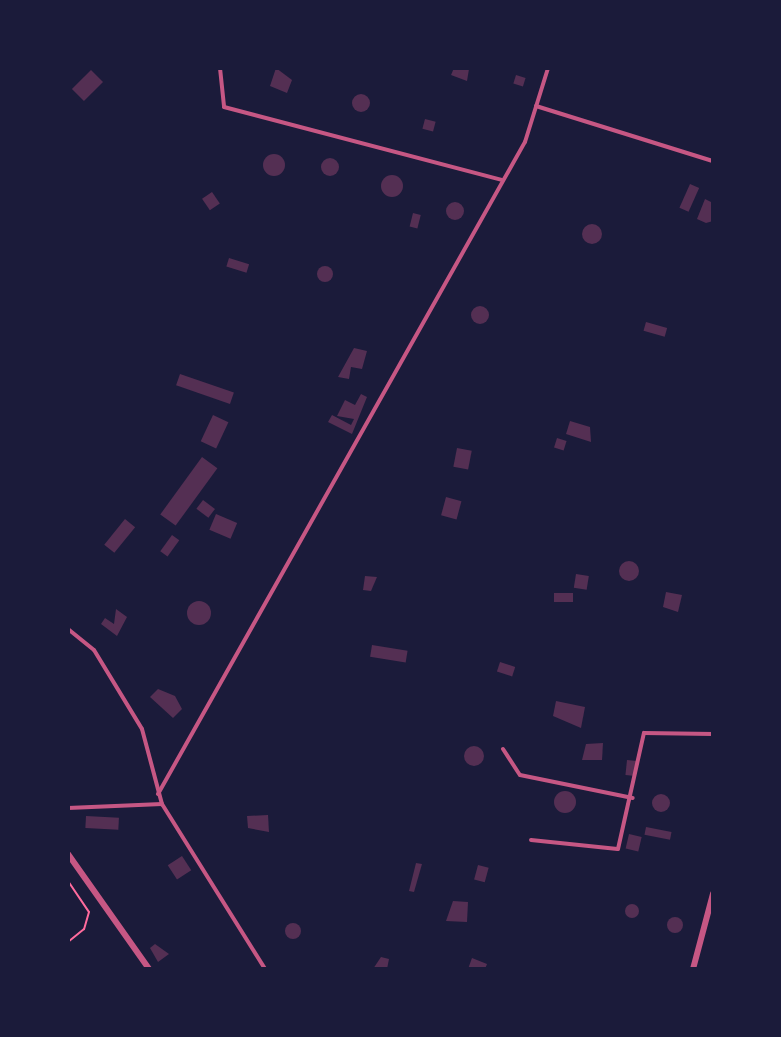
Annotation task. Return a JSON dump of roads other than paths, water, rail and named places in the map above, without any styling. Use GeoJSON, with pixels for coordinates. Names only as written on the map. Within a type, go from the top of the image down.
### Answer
{"type":"FeatureCollection","features":[{"type":"Feature","properties":{"kind":"street"},"geometry":{"type":"LineString","coordinates":[[220,68],[224,107],[502,180]]}},
{"type":"Feature","properties":{"kind":"street"},"geometry":{"type":"LineString","coordinates":[[158,794],[502,180],[536,106],[548,68]]}},
{"type":"Feature","properties":{"kind":"street"},"geometry":{"type":"LineString","coordinates":[[536,106],[713,161]]}},
{"type":"Feature","properties":{"kind":"street"},"geometry":{"type":"LineString","coordinates":[[68,629],[94,650],[142,729],[162,804],[265,969]]}},
{"type":"Feature","properties":{"kind":"street"},"geometry":{"type":"LineString","coordinates":[[531,840],[618,849],[633,798],[644,733],[713,734]]}},
{"type":"Feature","properties":{"kind":"street"},"geometry":{"type":"LineString","coordinates":[[503,749],[520,775],[633,798]]}},
{"type":"Feature","properties":{"kind":"street"},"geometry":{"type":"LineString","coordinates":[[68,808],[162,804]]}},
{"type":"Feature","properties":{"kind":"street"},"geometry":{"type":"LineString","coordinates":[[68,854],[149,969]]}},
{"type":"Feature","properties":{"kind":"street"},"geometry":{"type":"LineString","coordinates":[[693,969],[713,894]]}}]}
